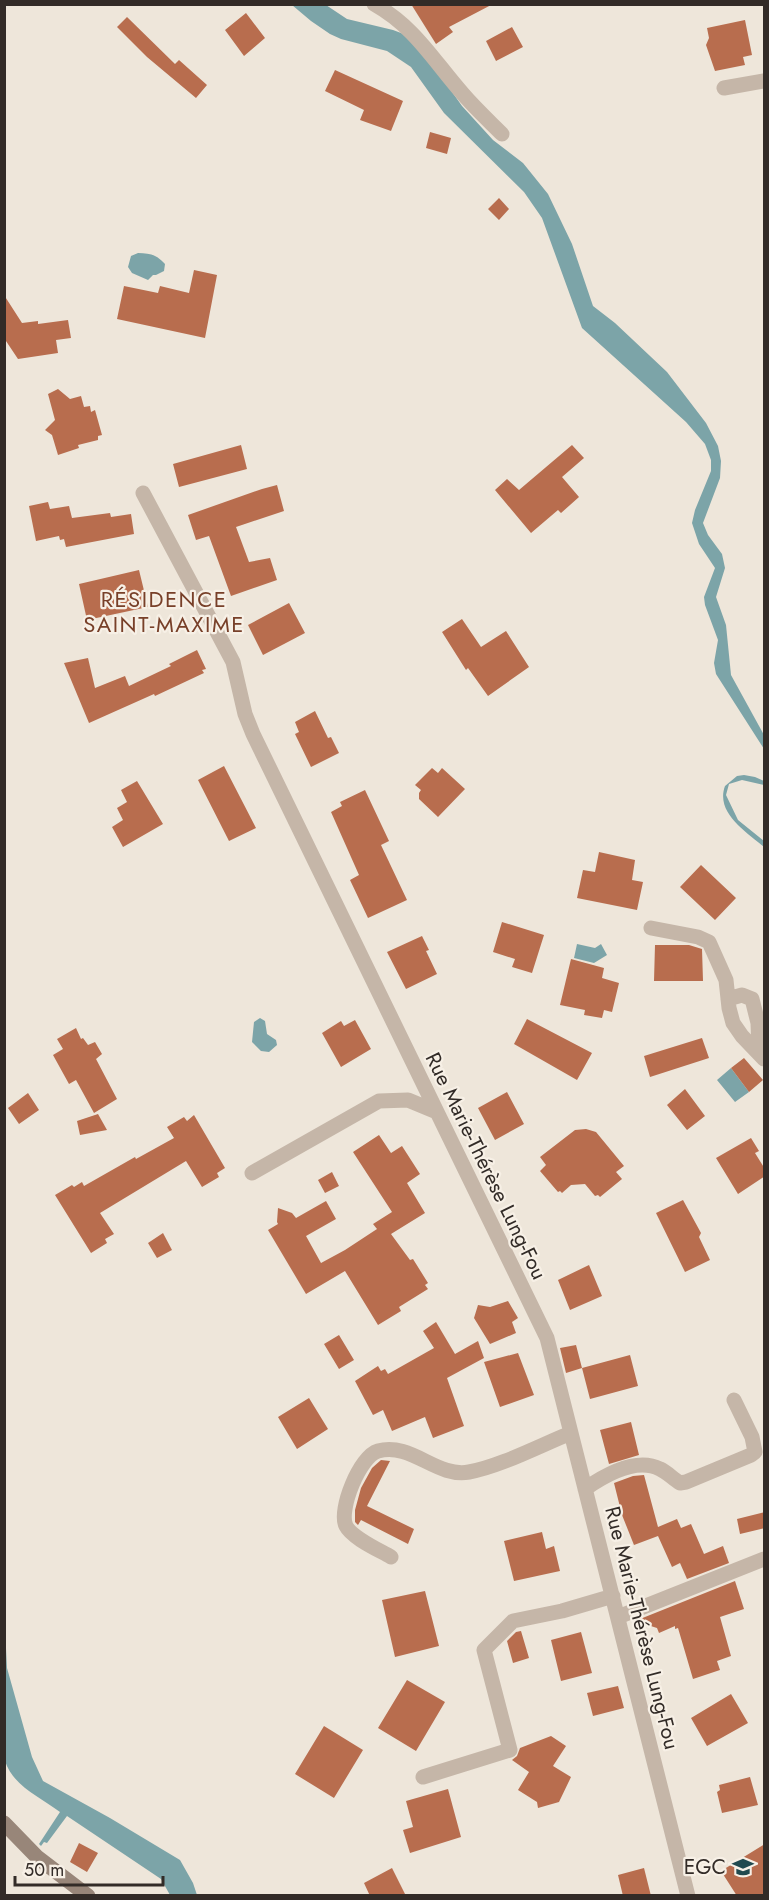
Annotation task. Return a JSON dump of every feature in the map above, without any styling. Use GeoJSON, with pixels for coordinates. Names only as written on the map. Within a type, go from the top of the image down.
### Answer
{"type":"FeatureCollection","features":[{"type":"Feature","properties":{"kind":"main road"},"geometry":{"type":"LineString","coordinates":[[4,1823],[37,1857],[88,1896]]}},
{"type":"Feature","properties":{"kind":"street"},"geometry":{"type":"LineString","coordinates":[[374,4],[407,27],[432,54],[462,94],[502,134]]}},
{"type":"Feature","properties":{"kind":"street"},"geometry":{"type":"LineString","coordinates":[[724,88],[765,81]]}},
{"type":"Feature","properties":{"kind":"street","name":"Rue Marie-Thérèse Lung-Fou"},"geometry":{"type":"LineString","coordinates":[[143,493],[233,662],[245,714],[253,734],[547,1338],[688,1896]]}},
{"type":"Feature","properties":{"kind":"street"},"geometry":{"type":"LineString","coordinates":[[651,928],[698,937],[709,942],[726,980],[732,1023],[762,1055]]}},
{"type":"Feature","properties":{"kind":"street"},"geometry":{"type":"LineString","coordinates":[[728,999],[742,995],[752,999],[762,1055]]}},
{"type":"Feature","properties":{"kind":"street"},"geometry":{"type":"LineString","coordinates":[[252,1173],[379,1101],[408,1100],[437,1112]]}},
{"type":"Feature","properties":{"kind":"street"},"geometry":{"type":"LineString","coordinates":[[585,1489],[613,1473],[644,1464],[663,1470],[680,1483],[686,1482],[760,1450],[734,1400]]}},
{"type":"Feature","properties":{"kind":"street"},"geometry":{"type":"LineString","coordinates":[[391,1557],[355,1535],[345,1524],[343,1516],[360,1467],[370,1455],[388,1450],[411,1453],[454,1474],[486,1468],[571,1433]]}},
{"type":"Feature","properties":{"kind":"street"},"geometry":{"type":"LineString","coordinates":[[618,1617],[765,1559]]}},
{"type":"Feature","properties":{"kind":"street"},"geometry":{"type":"LineString","coordinates":[[423,1777],[510,1750],[484,1650],[513,1621],[562,1611],[613,1596]]}},
{"type":"Feature","properties":{"kind":"water"},"geometry":{"type":"Polygon","coordinates":[[[292,5],[326,5],[347,19],[409,36],[462,106],[493,140],[523,163],[548,194],[572,244],[593,306],[615,323],[667,372],[706,423],[718,446],[721,461],[720,478],[703,523],[708,535],[722,554],[725,568],[716,597],[726,625],[731,675],[764,735],[764,749],[716,674],[714,663],[718,640],[704,597],[715,568],[699,544],[692,523],[711,471],[711,460],[705,444],[686,422],[582,328],[542,218],[524,192],[444,113],[411,67],[387,51],[330,34],[292,5]]]}},
{"type":"Feature","properties":{"kind":"water"},"geometry":{"type":"Polygon","coordinates":[[[138,253],[150,254],[159,258],[165,264],[164,271],[153,275],[148,280],[132,273],[128,267],[131,256],[138,253]]]}},
{"type":"Feature","properties":{"kind":"water"},"geometry":{"type":"Polygon","coordinates":[[[744,775],[764,781],[764,785],[742,780],[729,784],[726,795],[738,820],[764,841],[764,847],[734,821],[724,805],[725,786],[737,776],[744,775]]]}},
{"type":"Feature","properties":{"kind":"water"},"geometry":{"type":"Polygon","coordinates":[[[577,944],[595,948],[601,944],[607,955],[594,963],[574,958],[577,944]]]}},
{"type":"Feature","properties":{"kind":"water"},"geometry":{"type":"Polygon","coordinates":[[[260,1018],[265,1021],[267,1034],[276,1040],[277,1045],[269,1052],[261,1051],[252,1042],[254,1022],[260,1018]]]}},
{"type":"Feature","properties":{"kind":"water"},"geometry":{"type":"Polygon","coordinates":[[[731,1068],[749,1092],[735,1102],[717,1080],[731,1068]]]}},
{"type":"Feature","properties":{"kind":"water"},"geometry":{"type":"Polygon","coordinates":[[[4,1609],[7,1668],[32,1757],[43,1781],[180,1860],[197,1895],[170,1895],[161,1879],[67,1816],[47,1843],[44,1842],[41,1846],[39,1844],[60,1812],[21,1784],[9,1770],[5,1761],[4,1609]]]}},
{"type":"Feature","properties":{"kind":"building"},"geometry":{"type":"Polygon","coordinates":[[[411,4],[493,4],[449,27],[453,32],[436,44],[411,4]]]}},
{"type":"Feature","properties":{"kind":"building"},"geometry":{"type":"Polygon","coordinates":[[[246,13],[265,38],[244,56],[225,30],[246,13]]]}},
{"type":"Feature","properties":{"kind":"building"},"geometry":{"type":"Polygon","coordinates":[[[127,17],[175,64],[179,60],[207,85],[196,98],[147,57],[117,27],[127,17]]]}},
{"type":"Feature","properties":{"kind":"building"},"geometry":{"type":"Polygon","coordinates":[[[745,20],[752,55],[743,57],[745,65],[715,71],[706,45],[709,38],[707,28],[745,20]]]}},
{"type":"Feature","properties":{"kind":"building"},"geometry":{"type":"Polygon","coordinates":[[[512,27],[523,47],[496,61],[486,41],[512,27]]]}},
{"type":"Feature","properties":{"kind":"building"},"geometry":{"type":"Polygon","coordinates":[[[335,70],[403,101],[391,131],[360,120],[364,110],[325,91],[335,70]]]}},
{"type":"Feature","properties":{"kind":"building"},"geometry":{"type":"Polygon","coordinates":[[[430,132],[451,138],[447,154],[426,148],[430,132]]]}},
{"type":"Feature","properties":{"kind":"building"},"geometry":{"type":"Polygon","coordinates":[[[499,198],[509,209],[499,220],[488,209],[499,198]]]}},
{"type":"Feature","properties":{"kind":"building"},"geometry":{"type":"Polygon","coordinates":[[[194,270],[217,275],[205,338],[117,319],[124,286],[158,293],[160,286],[189,293],[194,270]]]}},
{"type":"Feature","properties":{"kind":"building"},"geometry":{"type":"Polygon","coordinates":[[[4,295],[22,323],[38,321],[38,324],[68,320],[71,338],[56,340],[58,353],[18,359],[4,338],[4,295]]]}},
{"type":"Feature","properties":{"kind":"building"},"geometry":{"type":"Polygon","coordinates":[[[58,389],[70,399],[81,396],[84,407],[90,406],[91,412],[95,410],[102,435],[98,436],[98,440],[78,445],[79,448],[58,455],[52,435],[45,430],[55,420],[48,394],[58,389]]]}},
{"type":"Feature","properties":{"kind":"building"},"geometry":{"type":"Polygon","coordinates":[[[241,445],[247,469],[179,487],[173,464],[241,445]]]}},
{"type":"Feature","properties":{"kind":"building"},"geometry":{"type":"Polygon","coordinates":[[[572,445],[584,458],[562,477],[579,497],[561,513],[558,510],[531,533],[495,490],[507,479],[519,490],[572,445]]]}},
{"type":"Feature","properties":{"kind":"building"},"geometry":{"type":"Polygon","coordinates":[[[277,485],[284,511],[236,527],[249,562],[270,558],[277,580],[231,596],[209,536],[196,540],[188,515],[277,485]]]}},
{"type":"Feature","properties":{"kind":"building"},"geometry":{"type":"Polygon","coordinates":[[[48,502],[50,509],[69,506],[72,518],[110,513],[111,517],[131,514],[134,534],[66,547],[64,539],[60,540],[59,536],[36,541],[29,506],[48,502]]]}},
{"type":"Feature","properties":{"kind":"building"},"geometry":{"type":"Polygon","coordinates":[[[139,570],[148,607],[87,620],[79,584],[139,570]]]}},
{"type":"Feature","properties":{"kind":"building"},"geometry":{"type":"Polygon","coordinates":[[[289,603],[305,633],[263,655],[248,625],[289,603]]]}},
{"type":"Feature","properties":{"kind":"building"},"geometry":{"type":"Polygon","coordinates":[[[462,619],[481,647],[506,631],[529,667],[488,696],[468,668],[466,670],[442,632],[462,619]]]}},
{"type":"Feature","properties":{"kind":"building"},"geometry":{"type":"Polygon","coordinates":[[[197,650],[206,669],[202,670],[204,673],[89,723],[64,663],[88,658],[95,688],[125,676],[129,686],[171,666],[169,664],[197,650]]]}},
{"type":"Feature","properties":{"kind":"building"},"geometry":{"type":"Polygon","coordinates":[[[315,711],[328,738],[331,737],[339,753],[311,767],[295,734],[299,732],[295,722],[315,711]]]}},
{"type":"Feature","properties":{"kind":"building"},"geometry":{"type":"Polygon","coordinates":[[[224,766],[256,828],[229,841],[198,780],[224,766]]]}},
{"type":"Feature","properties":{"kind":"building"},"geometry":{"type":"Polygon","coordinates":[[[432,768],[438,773],[442,768],[465,789],[438,817],[419,799],[421,790],[415,785],[432,768]]]}},
{"type":"Feature","properties":{"kind":"building"},"geometry":{"type":"Polygon","coordinates":[[[137,781],[163,824],[123,847],[112,827],[123,820],[117,808],[127,802],[121,790],[137,781]]]}},
{"type":"Feature","properties":{"kind":"building"},"geometry":{"type":"Polygon","coordinates":[[[365,790],[389,841],[381,845],[407,900],[368,918],[350,880],[359,875],[331,812],[342,806],[340,802],[365,790]]]}},
{"type":"Feature","properties":{"kind":"building"},"geometry":{"type":"Polygon","coordinates":[[[599,852],[635,860],[632,880],[643,882],[637,910],[577,898],[583,870],[595,872],[599,852]]]}},
{"type":"Feature","properties":{"kind":"building"},"geometry":{"type":"Polygon","coordinates":[[[701,865],[736,898],[715,920],[680,887],[701,865]]]}},
{"type":"Feature","properties":{"kind":"building"},"geometry":{"type":"Polygon","coordinates":[[[502,922],[544,935],[532,973],[512,967],[515,959],[493,952],[502,922]]]}},
{"type":"Feature","properties":{"kind":"building"},"geometry":{"type":"Polygon","coordinates":[[[422,936],[437,974],[406,989],[387,952],[422,936]]]}},
{"type":"Feature","properties":{"kind":"building"},"geometry":{"type":"Polygon","coordinates":[[[655,945],[689,945],[702,949],[703,981],[654,981],[655,945]]]}},
{"type":"Feature","properties":{"kind":"building"},"geometry":{"type":"Polygon","coordinates":[[[571,959],[604,968],[602,978],[619,983],[612,1012],[604,1010],[602,1018],[584,1015],[585,1010],[560,1005],[571,959]]]}},
{"type":"Feature","properties":{"kind":"building"},"geometry":{"type":"Polygon","coordinates":[[[527,1019],[592,1053],[577,1080],[514,1044],[527,1019]]]}},
{"type":"Feature","properties":{"kind":"building"},"geometry":{"type":"Polygon","coordinates":[[[355,1020],[371,1049],[341,1067],[322,1033],[341,1021],[344,1026],[355,1020]]]}},
{"type":"Feature","properties":{"kind":"building"},"geometry":{"type":"Polygon","coordinates":[[[76,1028],[81,1039],[83,1038],[88,1045],[95,1042],[102,1054],[96,1059],[117,1099],[94,1113],[76,1080],[69,1084],[53,1055],[63,1049],[57,1039],[76,1028]]]}},
{"type":"Feature","properties":{"kind":"building"},"geometry":{"type":"Polygon","coordinates":[[[702,1038],[709,1058],[650,1077],[644,1056],[702,1038]]]}},
{"type":"Feature","properties":{"kind":"building"},"geometry":{"type":"Polygon","coordinates":[[[744,1058],[763,1080],[749,1092],[731,1068],[744,1058]]]}},
{"type":"Feature","properties":{"kind":"building"},"geometry":{"type":"Polygon","coordinates":[[[685,1089],[705,1116],[687,1130],[667,1105],[685,1089]]]}},
{"type":"Feature","properties":{"kind":"building"},"geometry":{"type":"Polygon","coordinates":[[[507,1092],[524,1124],[495,1140],[478,1108],[507,1092]]]}},
{"type":"Feature","properties":{"kind":"building"},"geometry":{"type":"Polygon","coordinates":[[[28,1093],[39,1110],[19,1124],[8,1108],[28,1093]]]}},
{"type":"Feature","properties":{"kind":"building"},"geometry":{"type":"Polygon","coordinates":[[[98,1114],[107,1130],[80,1135],[77,1121],[98,1114]]]}},
{"type":"Feature","properties":{"kind":"building"},"geometry":{"type":"Polygon","coordinates":[[[194,1115],[225,1168],[217,1173],[219,1177],[202,1187],[186,1161],[100,1213],[114,1234],[105,1239],[107,1243],[91,1253],[55,1195],[72,1185],[74,1187],[82,1182],[84,1186],[174,1138],[167,1127],[184,1117],[187,1121],[194,1115]]]}},
{"type":"Feature","properties":{"kind":"building"},"geometry":{"type":"Polygon","coordinates":[[[586,1129],[596,1132],[624,1166],[616,1172],[622,1179],[600,1197],[595,1196],[585,1184],[571,1185],[562,1193],[558,1192],[540,1171],[546,1165],[540,1157],[575,1130],[586,1129]]]}},
{"type":"Feature","properties":{"kind":"building"},"geometry":{"type":"Polygon","coordinates":[[[379,1135],[391,1153],[402,1146],[420,1174],[407,1183],[425,1213],[391,1234],[410,1260],[413,1259],[428,1283],[425,1285],[428,1289],[399,1307],[401,1311],[378,1325],[345,1271],[306,1294],[268,1230],[278,1224],[278,1208],[292,1213],[296,1218],[326,1201],[336,1219],[306,1236],[321,1263],[377,1229],[373,1224],[392,1212],[353,1152],[379,1135]]]}},
{"type":"Feature","properties":{"kind":"building"},"geometry":{"type":"Polygon","coordinates":[[[751,1138],[759,1151],[755,1153],[765,1169],[765,1176],[738,1194],[716,1158],[751,1138]]]}},
{"type":"Feature","properties":{"kind":"building"},"geometry":{"type":"Polygon","coordinates":[[[332,1172],[339,1186],[325,1193],[318,1180],[332,1172]]]}},
{"type":"Feature","properties":{"kind":"building"},"geometry":{"type":"Polygon","coordinates":[[[683,1200],[701,1233],[699,1237],[710,1260],[685,1272],[656,1213],[683,1200]]]}},
{"type":"Feature","properties":{"kind":"building"},"geometry":{"type":"Polygon","coordinates":[[[163,1233],[172,1250],[157,1258],[148,1243],[163,1233]]]}},
{"type":"Feature","properties":{"kind":"building"},"geometry":{"type":"Polygon","coordinates":[[[589,1265],[602,1296],[570,1310],[558,1280],[589,1265]]]}},
{"type":"Feature","properties":{"kind":"building"},"geometry":{"type":"Polygon","coordinates":[[[508,1301],[518,1318],[512,1322],[516,1333],[490,1344],[474,1318],[478,1305],[490,1307],[508,1301]]]}},
{"type":"Feature","properties":{"kind":"building"},"geometry":{"type":"Polygon","coordinates":[[[436,1322],[455,1354],[478,1341],[484,1358],[447,1378],[464,1426],[433,1438],[425,1417],[392,1431],[383,1410],[373,1415],[355,1381],[378,1366],[381,1371],[385,1369],[388,1374],[434,1348],[423,1331],[436,1322]]]}},
{"type":"Feature","properties":{"kind":"building"},"geometry":{"type":"Polygon","coordinates":[[[339,1335],[354,1360],[339,1369],[324,1344],[339,1335]]]}},
{"type":"Feature","properties":{"kind":"building"},"geometry":{"type":"Polygon","coordinates":[[[576,1345],[582,1368],[566,1373],[560,1348],[576,1345]]]}},
{"type":"Feature","properties":{"kind":"building"},"geometry":{"type":"Polygon","coordinates":[[[518,1353],[534,1395],[500,1407],[484,1362],[518,1353]]]}},
{"type":"Feature","properties":{"kind":"building"},"geometry":{"type":"Polygon","coordinates":[[[630,1355],[638,1386],[590,1399],[582,1368],[630,1355]]]}},
{"type":"Feature","properties":{"kind":"building"},"geometry":{"type":"Polygon","coordinates":[[[309,1398],[328,1429],[297,1449],[278,1417],[309,1398]]]}},
{"type":"Feature","properties":{"kind":"building"},"geometry":{"type":"Polygon","coordinates":[[[631,1422],[639,1455],[609,1464],[600,1430],[631,1422]]]}},
{"type":"Feature","properties":{"kind":"building"},"geometry":{"type":"Polygon","coordinates":[[[381,1460],[390,1461],[367,1506],[414,1529],[408,1544],[361,1520],[358,1525],[355,1522],[355,1510],[361,1488],[372,1468],[381,1460]]]}},
{"type":"Feature","properties":{"kind":"building"},"geometry":{"type":"Polygon","coordinates":[[[644,1475],[658,1527],[677,1519],[681,1528],[691,1524],[704,1554],[723,1546],[729,1563],[687,1579],[680,1563],[672,1567],[658,1536],[634,1545],[622,1515],[614,1483],[633,1476],[644,1475]]]}},
{"type":"Feature","properties":{"kind":"building"},"geometry":{"type":"Polygon","coordinates":[[[765,1512],[765,1528],[740,1534],[737,1519],[765,1512]]]}},
{"type":"Feature","properties":{"kind":"building"},"geometry":{"type":"Polygon","coordinates":[[[542,1532],[546,1549],[554,1546],[560,1571],[514,1581],[504,1541],[542,1532]]]}},
{"type":"Feature","properties":{"kind":"building"},"geometry":{"type":"Polygon","coordinates":[[[735,1581],[744,1609],[720,1617],[731,1656],[717,1661],[720,1670],[693,1679],[678,1628],[675,1629],[675,1626],[659,1633],[657,1628],[635,1621],[735,1581]]]}},
{"type":"Feature","properties":{"kind":"building"},"geometry":{"type":"Polygon","coordinates":[[[425,1591],[439,1646],[395,1657],[382,1600],[425,1591]]]}},
{"type":"Feature","properties":{"kind":"building"},"geometry":{"type":"Polygon","coordinates":[[[521,1631],[529,1658],[513,1663],[507,1641],[516,1632],[521,1631]]]}},
{"type":"Feature","properties":{"kind":"building"},"geometry":{"type":"Polygon","coordinates":[[[581,1632],[592,1673],[561,1681],[551,1640],[581,1632]]]}},
{"type":"Feature","properties":{"kind":"building"},"geometry":{"type":"Polygon","coordinates":[[[407,1680],[445,1702],[416,1751],[378,1728],[407,1680]]]}},
{"type":"Feature","properties":{"kind":"building"},"geometry":{"type":"Polygon","coordinates":[[[618,1686],[624,1708],[593,1716],[587,1693],[618,1686]]]}},
{"type":"Feature","properties":{"kind":"building"},"geometry":{"type":"Polygon","coordinates":[[[731,1694],[748,1723],[707,1746],[691,1718],[731,1694]]]}},
{"type":"Feature","properties":{"kind":"building"},"geometry":{"type":"Polygon","coordinates":[[[324,1726],[363,1750],[334,1798],[295,1774],[324,1726]]]}},
{"type":"Feature","properties":{"kind":"building"},"geometry":{"type":"Polygon","coordinates":[[[551,1736],[566,1746],[553,1766],[571,1777],[559,1802],[538,1808],[537,1802],[518,1790],[529,1772],[512,1760],[517,1756],[520,1748],[551,1736]]]}},
{"type":"Feature","properties":{"kind":"building"},"geometry":{"type":"Polygon","coordinates":[[[750,1777],[758,1805],[722,1813],[717,1792],[720,1790],[719,1785],[750,1777]]]}},
{"type":"Feature","properties":{"kind":"building"},"geometry":{"type":"Polygon","coordinates":[[[448,1789],[461,1837],[410,1853],[403,1830],[413,1827],[406,1801],[448,1789]]]}},
{"type":"Feature","properties":{"kind":"building"},"geometry":{"type":"Polygon","coordinates":[[[79,1843],[98,1853],[87,1872],[70,1862],[79,1843]]]}},
{"type":"Feature","properties":{"kind":"building"},"geometry":{"type":"Polygon","coordinates":[[[765,1844],[765,1896],[737,1896],[721,1871],[765,1844]]]}},
{"type":"Feature","properties":{"kind":"building"},"geometry":{"type":"Polygon","coordinates":[[[392,1868],[406,1896],[370,1896],[364,1883],[392,1868]]]}},
{"type":"Feature","properties":{"kind":"building"},"geometry":{"type":"Polygon","coordinates":[[[644,1868],[651,1896],[623,1896],[618,1875],[644,1868]]]}},
{"type":"Feature","properties":{"kind":"place","name":"EGC"},"geometry":{"type":"Point","coordinates":[743,1867]}},
{"type":"Feature","properties":{"kind":"district","name":"RÉSIDENCE SAINT-MAXIME"},"geometry":{"type":"Point","coordinates":[164,612]}}]}
